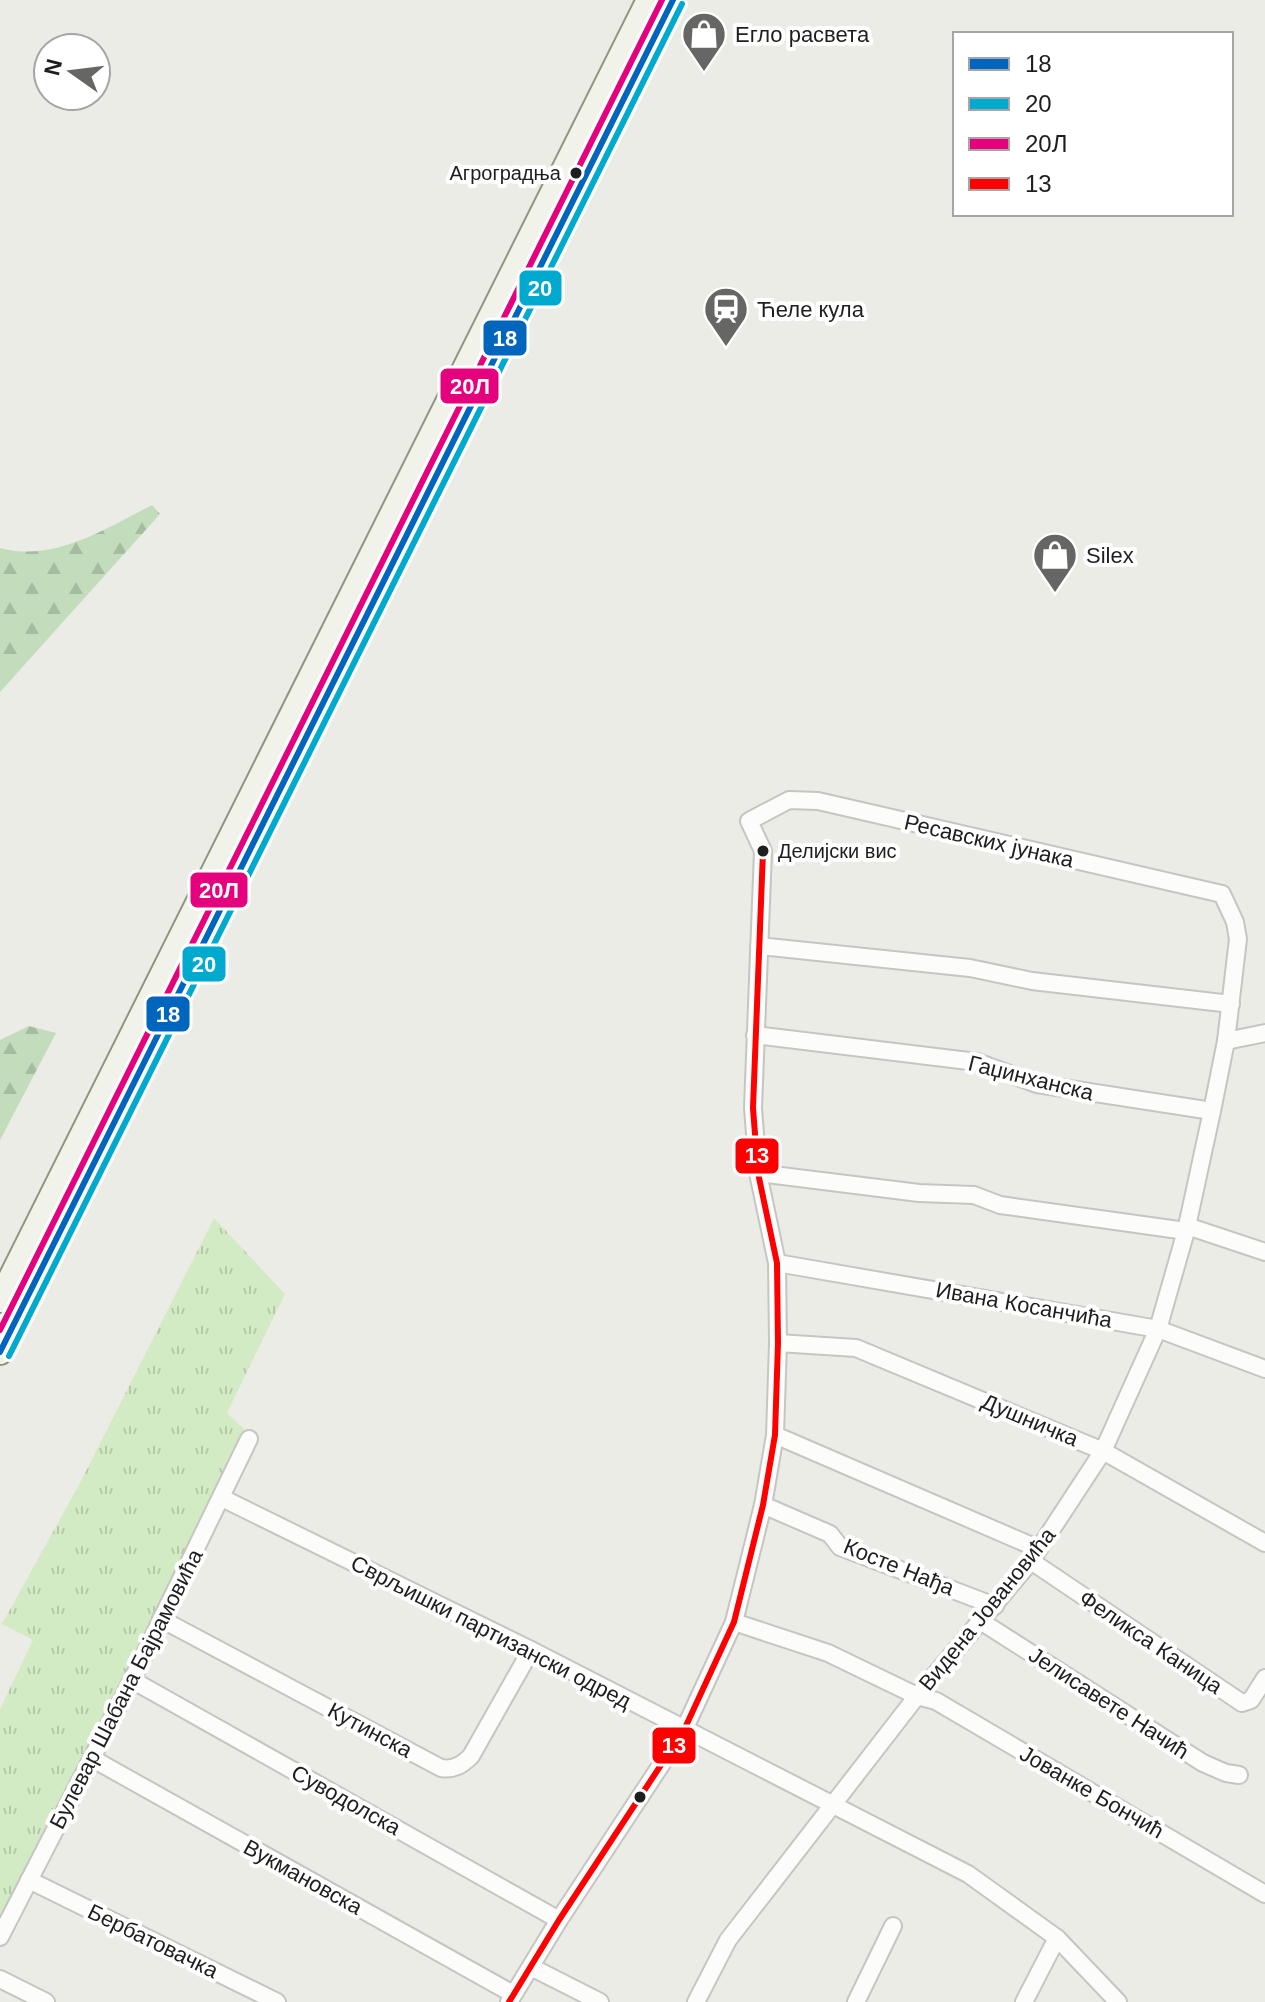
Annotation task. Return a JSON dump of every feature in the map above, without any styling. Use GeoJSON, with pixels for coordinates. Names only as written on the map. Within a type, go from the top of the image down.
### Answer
{"type":"FeatureCollection","features":[{"type":"Feature","properties":{"kind":"main road"},"geometry":{"type":"LineString","coordinates":[[0,1300],[649,0]]}},
{"type":"Feature","properties":{"kind":"main road"},"geometry":{"type":"LineString","coordinates":[[0,1352],[673,0]]}},
{"type":"Feature","properties":{"kind":"street","name":"Ресавских јунака"},"geometry":{"type":"LineString","coordinates":[[759,946],[763,851],[749,821],[789,800],[818,801],[1222,894]]}},
{"type":"Feature","properties":{"kind":"street","name":"Видена Јовановића"},"geometry":{"type":"LineString","coordinates":[[696,2002],[728,1940],[917,1696],[1035,1555],[1103,1451],[1158,1329],[1186,1229],[1212,1111],[1226,1041],[1238,939],[1235,922],[1222,894]]}},
{"type":"Feature","properties":{"kind":"street"},"geometry":{"type":"LineString","coordinates":[[511,1998],[684,1730],[734,1622],[763,1505],[775,1435],[778,1343],[777,1263],[758,1173],[753,1108],[759,946],[970,968],[1032,981],[1231,1004]]}},
{"type":"Feature","properties":{"kind":"street"},"geometry":{"type":"LineString","coordinates":[[1226,1041],[1265,1033]]}},
{"type":"Feature","properties":{"kind":"street","name":"Гаџинханска"},"geometry":{"type":"LineString","coordinates":[[755,1035],[977,1062],[1037,1084],[1212,1111]]}},
{"type":"Feature","properties":{"kind":"street"},"geometry":{"type":"LineString","coordinates":[[758,1173],[919,1193],[974,1195],[1000,1205],[1186,1229],[1265,1252]]}},
{"type":"Feature","properties":{"kind":"street","name":"Ивана Косанчића"},"geometry":{"type":"LineString","coordinates":[[777,1263],[1158,1329],[1265,1369]]}},
{"type":"Feature","properties":{"kind":"street","name":"Душничка"},"geometry":{"type":"LineString","coordinates":[[778,1343],[856,1348],[1103,1451],[1265,1543]]}},
{"type":"Feature","properties":{"kind":"street","name":"Феликса Каница"},"geometry":{"type":"LineString","coordinates":[[775,1435],[1035,1555],[1242,1703],[1251,1700],[1265,1678]]}},
{"type":"Feature","properties":{"kind":"street","name":"Булевар Шабана Бајрамовића"},"geometry":{"type":"LineString","coordinates":[[0,1937],[93,1759],[249,1439]]}},
{"type":"Feature","properties":{"kind":"street","name":"Сврљишки партизански одред"},"geometry":{"type":"LineString","coordinates":[[222,1498],[531,1650],[968,1874],[1057,1938],[1118,2002]]}},
{"type":"Feature","properties":{"kind":"street","name":"Косте Нађа"},"geometry":{"type":"LineString","coordinates":[[763,1505],[830,1534],[840,1547],[995,1606]]}},
{"type":"Feature","properties":{"kind":"street","name":"Кутинска"},"geometry":{"type":"LineString","coordinates":[[161,1619],[448,1769],[464,1764],[471,1756],[531,1650]]}},
{"type":"Feature","properties":{"kind":"street","name":"Јованке Бончић"},"geometry":{"type":"LineString","coordinates":[[734,1622],[828,1653],[917,1696],[936,1701],[1265,1894]]}},
{"type":"Feature","properties":{"kind":"street","name":"Јелисавете Начић"},"geometry":{"type":"LineString","coordinates":[[982,1622],[1203,1763],[1239,1775]]}},
{"type":"Feature","properties":{"kind":"street","name":"Суводолска"},"geometry":{"type":"LineString","coordinates":[[132,1680],[559,1920]]}},
{"type":"Feature","properties":{"kind":"street","name":"Вукмановска"},"geometry":{"type":"LineString","coordinates":[[93,1759],[511,1998]]}},
{"type":"Feature","properties":{"kind":"street","name":"Бербатовачка"},"geometry":{"type":"LineString","coordinates":[[29,1880],[277,2002]]}},
{"type":"Feature","properties":{"kind":"street"},"geometry":{"type":"LineString","coordinates":[[856,2002],[893,1926]]}},
{"type":"Feature","properties":{"kind":"street"},"geometry":{"type":"LineString","coordinates":[[1024,2002],[1057,1938]]}},
{"type":"Feature","properties":{"kind":"street"},"geometry":{"type":"LineString","coordinates":[[531,1967],[600,2002]]}},
{"type":"Feature","properties":{"kind":"street"},"geometry":{"type":"LineString","coordinates":[[0,1979],[46,2002]]}},
{"type":"Feature","properties":{"kind":"green space"},"geometry":{"type":"Polygon","coordinates":[[[152,505],[160,514],[0,692],[0,548],[40,551],[60,547],[98,533],[152,505]]]}},
{"type":"Feature","properties":{"kind":"green space"},"geometry":{"type":"Polygon","coordinates":[[[29,1026],[56,1033],[0,1140],[0,1040],[29,1026]]]}},
{"type":"Feature","properties":{"kind":"green space"},"geometry":{"type":"Polygon","coordinates":[[[214,1218],[285,1294],[227,1413],[250,1435],[0,1936],[0,1709],[33,1640],[2,1624],[81,1481],[214,1218]]]}},
{"type":"Feature","properties":{"kind":"transit line","name":"20Л"},"geometry":{"type":"LineString","coordinates":[[0,1330],[662,0]]}},
{"type":"Feature","properties":{"kind":"transit line","name":"18"},"geometry":{"type":"LineString","coordinates":[[0,1352],[673,0]]}},
{"type":"Feature","properties":{"kind":"transit line","name":"20"},"geometry":{"type":"LineString","coordinates":[[9,1356],[682,4]]}},
{"type":"Feature","properties":{"kind":"transit line","name":"13"},"geometry":{"type":"LineString","coordinates":[[509,2002],[684,1730],[734,1622],[763,1505],[775,1435],[778,1343],[777,1263],[758,1173],[753,1108],[763,851]]}},
{"type":"Feature","properties":{"kind":"place","name":"Егло расвета"},"geometry":{"type":"Point","coordinates":[704,73]}},
{"type":"Feature","properties":{"kind":"place","name":"Агроградња"},"geometry":{"type":"Point","coordinates":[576,173]}},
{"type":"Feature","properties":{"kind":"place","name":"Ћеле кула"},"geometry":{"type":"Point","coordinates":[726,348]}},
{"type":"Feature","properties":{"kind":"place","name":"Silex"},"geometry":{"type":"Point","coordinates":[1055,594]}},
{"type":"Feature","properties":{"kind":"place","name":"Делијски вис"},"geometry":{"type":"Point","coordinates":[763,851]}}]}
